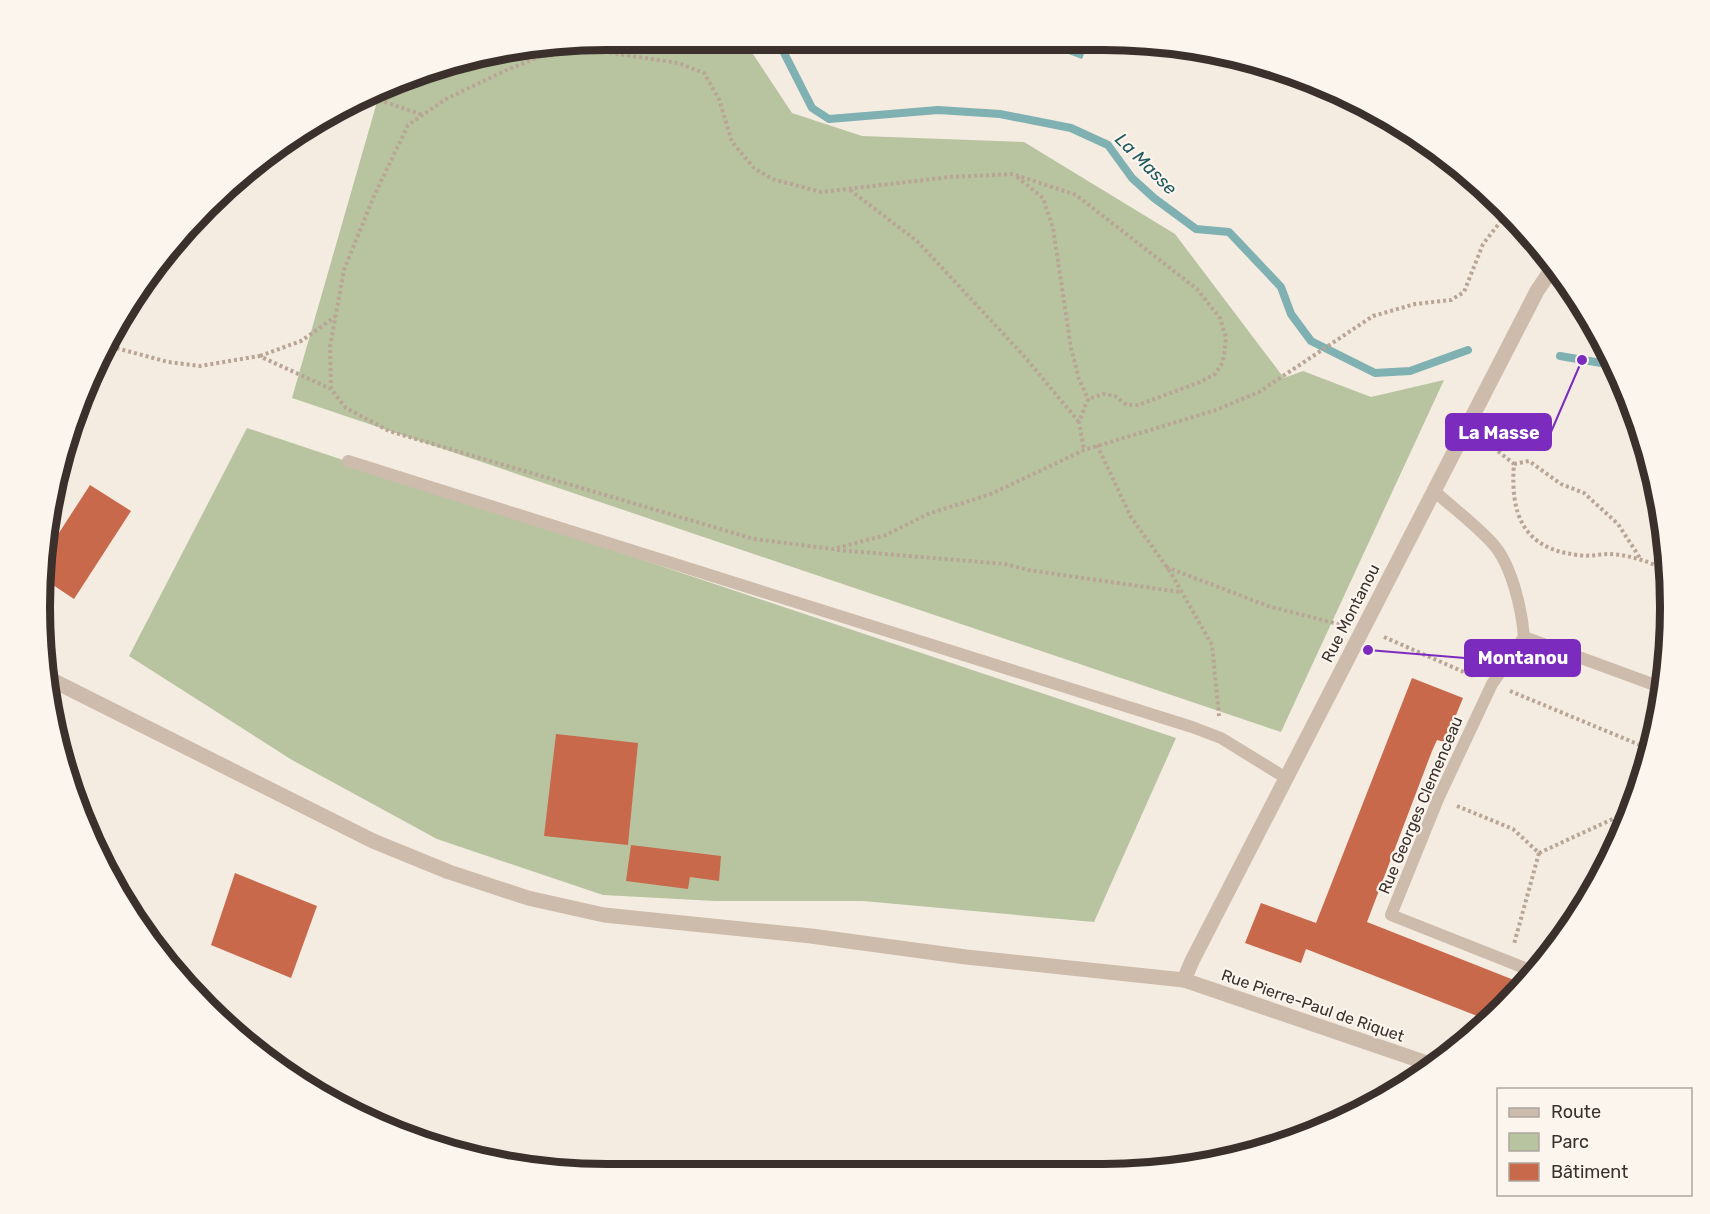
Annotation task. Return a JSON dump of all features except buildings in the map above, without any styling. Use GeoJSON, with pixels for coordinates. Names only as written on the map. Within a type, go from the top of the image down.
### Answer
{"type":"FeatureCollection","features":[{"type":"Feature","properties":{"kind":"street","name":"Rue Montanou"},"geometry":{"type":"LineString","coordinates":[[1184,980],[1536,291],[1549,273]]}},
{"type":"Feature","properties":{"kind":"street","name":"Rue Pierre-Paul de Riquet"},"geometry":{"type":"LineString","coordinates":[[54,681],[373,841],[449,872],[528,898],[604,915],[811,936],[966,957],[1184,980],[1425,1062]]}},
{"type":"Feature","properties":{"kind":"lane"},"geometry":{"type":"LineString","coordinates":[[348,461],[1221,738],[1286,778]]}},
{"type":"Feature","properties":{"kind":"lane"},"geometry":{"type":"LineString","coordinates":[[1434,490],[1495,546],[1510,577],[1522,617],[1524,637],[1655,685]]}},
{"type":"Feature","properties":{"kind":"lane","name":"Rue Georges Clemenceau"},"geometry":{"type":"LineString","coordinates":[[1524,637],[1492,684],[1438,798],[1390,915],[1527,969]]}},
{"type":"Feature","properties":{"kind":"path"},"geometry":{"type":"LineString","coordinates":[[594,50],[678,63],[704,73],[719,99],[732,142],[754,168],[772,179],[821,192],[950,177],[1013,174],[1076,195],[1197,289],[1220,318],[1226,338],[1223,362],[1215,374],[1192,385],[1138,405],[1127,405],[1116,396],[1103,394],[1088,399]]}},
{"type":"Feature","properties":{"kind":"path"},"geometry":{"type":"LineString","coordinates":[[331,389],[330,347],[344,270],[374,196],[408,125],[446,99],[539,57],[588,51]]}},
{"type":"Feature","properties":{"kind":"path"},"geometry":{"type":"LineString","coordinates":[[378,99],[423,115]]}},
{"type":"Feature","properties":{"kind":"path"},"geometry":{"type":"LineString","coordinates":[[1013,174],[1043,198],[1053,228],[1071,348],[1079,379],[1088,399],[1079,422]]}},
{"type":"Feature","properties":{"kind":"path"},"geometry":{"type":"LineString","coordinates":[[850,189],[916,240],[1024,356],[1079,422],[1084,450]]}},
{"type":"Feature","properties":{"kind":"path"},"geometry":{"type":"LineString","coordinates":[[833,549],[886,535],[928,514],[991,494],[1097,445],[1216,410],[1258,392],[1284,378],[1373,316],[1415,304],[1451,300],[1464,292],[1483,244],[1504,220]]}},
{"type":"Feature","properties":{"kind":"path"},"geometry":{"type":"LineString","coordinates":[[114,347],[168,362],[200,366],[259,357],[302,341],[335,316]]}},
{"type":"Feature","properties":{"kind":"path"},"geometry":{"type":"LineString","coordinates":[[259,357],[331,389],[346,408],[389,431],[754,539],[833,549],[1005,564],[1028,570],[1180,592]]}},
{"type":"Feature","properties":{"kind":"path"},"geometry":{"type":"LineString","coordinates":[[1466,427],[1514,464],[1529,461],[1561,484],[1584,493],[1617,524],[1640,559]]}},
{"type":"Feature","properties":{"kind":"path"},"geometry":{"type":"LineString","coordinates":[[1097,445],[1131,517],[1166,567],[1212,645],[1221,738]]}},
{"type":"Feature","properties":{"kind":"path"},"geometry":{"type":"LineString","coordinates":[[1514,464],[1514,500],[1524,527],[1538,544],[1556,552],[1580,556],[1610,554],[1640,559],[1659,567]]}},
{"type":"Feature","properties":{"kind":"path"},"geometry":{"type":"LineString","coordinates":[[1166,567],[1268,606],[1363,628],[1643,746]]}},
{"type":"Feature","properties":{"kind":"path"},"geometry":{"type":"LineString","coordinates":[[1438,798],[1513,829],[1539,853]]}},
{"type":"Feature","properties":{"kind":"path"},"geometry":{"type":"LineString","coordinates":[[1508,962],[1539,853],[1620,816]]}},
{"type":"Feature","properties":{"kind":"green space"},"geometry":{"type":"Polygon","coordinates":[[[607,50],[750,50],[792,113],[862,136],[1024,142],[1175,234],[1284,378],[1303,371],[1371,397],[1444,380],[1281,732],[292,398],[378,99],[428,79],[498,60],[534,54],[607,50]]]}},
{"type":"Feature","properties":{"kind":"green space"},"geometry":{"type":"Polygon","coordinates":[[[247,428],[1176,738],[1094,922],[863,901],[715,901],[603,895],[437,839],[292,760],[129,656],[247,428]]]}},
{"type":"Feature","properties":{"kind":"water"},"geometry":{"type":"Polygon","coordinates":[[[1058,50],[1086,50],[1082,59],[1058,50]]]}},
{"type":"Feature","properties":{"kind":"waterway","name":"La Masse"},"geometry":{"type":"LineString","coordinates":[[783,50],[812,108],[829,119],[938,110],[1000,114],[1071,128],[1108,145],[1132,178],[1154,198],[1196,229],[1229,232],[1281,287],[1291,314],[1311,341],[1375,373],[1410,371],[1468,350]]}},
{"type":"Feature","properties":{"kind":"waterway","name":"La Masse"},"geometry":{"type":"LineString","coordinates":[[1560,356],[1605,364]]}},
{"type":"Feature","properties":{"kind":"place","name":"La Masse"},"geometry":{"type":"Point","coordinates":[1582,360]}},
{"type":"Feature","properties":{"kind":"place","name":"Montanou"},"geometry":{"type":"Point","coordinates":[1368,650]}}]}
